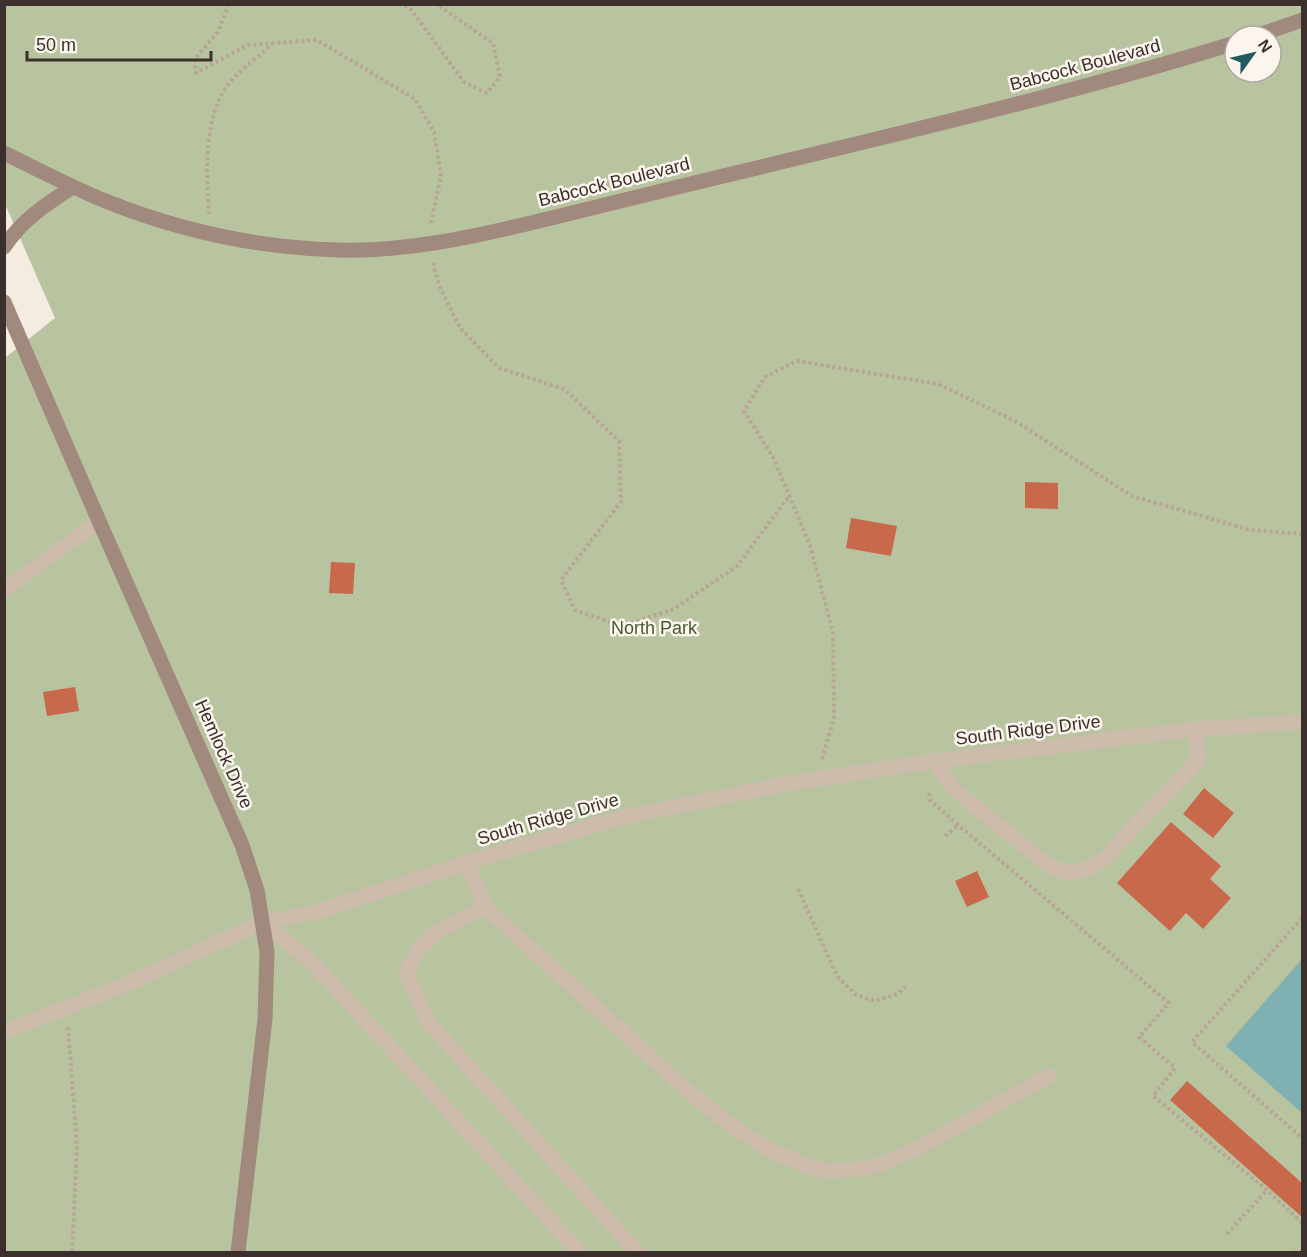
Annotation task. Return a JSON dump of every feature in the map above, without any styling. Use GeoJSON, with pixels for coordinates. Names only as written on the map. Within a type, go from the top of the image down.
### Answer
{"type":"FeatureCollection","features":[{"type":"Feature","properties":{"kind":"main road"},"geometry":{"type":"LineString","coordinates":[[1283,27],[1302,20]]}},
{"type":"Feature","properties":{"kind":"main road","name":"Babcock Boulevard"},"geometry":{"type":"LineString","coordinates":[[4,153],[73,187],[121,207],[211,235],[279,245],[341,250],[404,246],[475,236],[602,206],[1051,95],[1223,46]]}},
{"type":"Feature","properties":{"kind":"main road"},"geometry":{"type":"LineString","coordinates":[[4,247],[23,222],[73,187]]}},
{"type":"Feature","properties":{"kind":"main road","name":"Hemlock Drive"},"geometry":{"type":"LineString","coordinates":[[4,302],[253,874],[267,951],[265,1019],[238,1252]]}},
{"type":"Feature","properties":{"kind":"street"},"geometry":{"type":"LineString","coordinates":[[4,590],[99,521]]}},
{"type":"Feature","properties":{"kind":"street","name":"South Ridge Drive"},"geometry":{"type":"LineString","coordinates":[[4,1032],[125,985],[263,922],[317,912],[466,863],[620,818],[816,779],[934,761],[1196,729],[1302,722]]}},
{"type":"Feature","properties":{"kind":"street"},"geometry":{"type":"LineString","coordinates":[[934,761],[954,789],[1045,863],[1066,873],[1086,869],[1103,860],[1198,760],[1196,729]]}},
{"type":"Feature","properties":{"kind":"street"},"geometry":{"type":"LineString","coordinates":[[466,863],[485,907],[688,1091],[721,1118],[770,1150],[807,1166],[826,1171],[852,1170],[882,1164],[918,1148],[1049,1076]]}},
{"type":"Feature","properties":{"kind":"street"},"geometry":{"type":"LineString","coordinates":[[485,907],[435,933],[419,949],[406,972],[428,1022],[637,1252]]}},
{"type":"Feature","properties":{"kind":"street"},"geometry":{"type":"LineString","coordinates":[[263,922],[310,961],[333,984],[579,1252]]}},
{"type":"Feature","properties":{"kind":"path"},"geometry":{"type":"LineString","coordinates":[[229,4],[218,33],[195,59],[196,73],[248,45],[317,40],[415,99],[434,132],[441,175],[428,243],[439,285],[460,327],[499,368],[564,389],[619,441],[621,502],[561,580],[575,610],[622,626],[674,609],[737,566],[789,496]]}},
{"type":"Feature","properties":{"kind":"path"},"geometry":{"type":"LineString","coordinates":[[399,4],[410,8],[465,82],[487,93],[500,77],[493,43],[436,4]]}},
{"type":"Feature","properties":{"kind":"path"},"geometry":{"type":"LineString","coordinates":[[211,235],[206,183],[215,109],[230,82],[273,44]]}},
{"type":"Feature","properties":{"kind":"path"},"geometry":{"type":"LineString","coordinates":[[816,779],[834,718],[833,633],[810,545],[773,457],[744,411],[765,377],[797,361],[938,384],[1015,421],[1132,496],[1250,530],[1302,534]]}},
{"type":"Feature","properties":{"kind":"path"},"geometry":{"type":"LineString","coordinates":[[928,793],[930,800],[958,825],[1169,1003],[1139,1037],[1175,1068],[1153,1096],[1267,1190],[1302,1223]]}},
{"type":"Feature","properties":{"kind":"path"},"geometry":{"type":"LineString","coordinates":[[945,836],[958,825]]}},
{"type":"Feature","properties":{"kind":"path"},"geometry":{"type":"LineString","coordinates":[[798,890],[837,976],[856,995],[875,1000],[897,994],[906,986]]}},
{"type":"Feature","properties":{"kind":"path"},"geometry":{"type":"LineString","coordinates":[[1302,918],[1192,1042],[1302,1138]]}},
{"type":"Feature","properties":{"kind":"path"},"geometry":{"type":"LineString","coordinates":[[66,1008],[77,1147],[72,1252]]}},
{"type":"Feature","properties":{"kind":"path"},"geometry":{"type":"LineString","coordinates":[[1227,1234],[1267,1190]]}},
{"type":"Feature","properties":{"kind":"path"},"geometry":{"type":"LineString","coordinates":[[1293,1252],[1302,1251]]}},
{"type":"Feature","properties":{"kind":"green space","name":"North Park"},"geometry":{"type":"Polygon","coordinates":[[[4,5],[1302,5],[1302,1252],[5,1252],[5,358],[55,318],[5,204],[4,5]]]}},
{"type":"Feature","properties":{"kind":"water"},"geometry":{"type":"Polygon","coordinates":[[[1302,959],[1302,1113],[1226,1046],[1302,959]]]}},
{"type":"Feature","properties":{"kind":"building"},"geometry":{"type":"Polygon","coordinates":[[[1025,482],[1058,483],[1058,509],[1025,508],[1025,482]]]}},
{"type":"Feature","properties":{"kind":"building"},"geometry":{"type":"Polygon","coordinates":[[[851,518],[897,526],[891,556],[846,548],[851,518]]]}},
{"type":"Feature","properties":{"kind":"building"},"geometry":{"type":"Polygon","coordinates":[[[331,562],[355,563],[353,594],[329,593],[331,562]]]}},
{"type":"Feature","properties":{"kind":"building"},"geometry":{"type":"Polygon","coordinates":[[[75,687],[79,711],[47,716],[43,692],[75,687]]]}},
{"type":"Feature","properties":{"kind":"building"},"geometry":{"type":"Polygon","coordinates":[[[1204,788],[1234,813],[1213,838],[1183,814],[1204,788]]]}},
{"type":"Feature","properties":{"kind":"building"},"geometry":{"type":"Polygon","coordinates":[[[1171,822],[1221,866],[1210,879],[1231,898],[1203,929],[1186,913],[1170,931],[1117,883],[1171,822]]]}},
{"type":"Feature","properties":{"kind":"building"},"geometry":{"type":"Polygon","coordinates":[[[977,871],[989,897],[967,907],[955,881],[977,871]]]}},
{"type":"Feature","properties":{"kind":"building"},"geometry":{"type":"Polygon","coordinates":[[[1187,1081],[1302,1183],[1302,1217],[1170,1100],[1187,1081]]]}}]}
